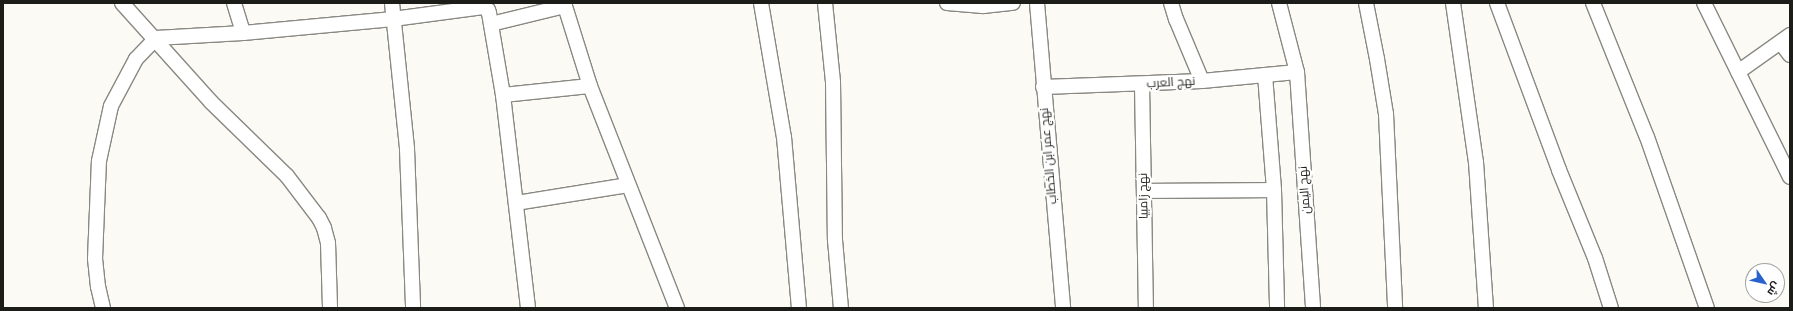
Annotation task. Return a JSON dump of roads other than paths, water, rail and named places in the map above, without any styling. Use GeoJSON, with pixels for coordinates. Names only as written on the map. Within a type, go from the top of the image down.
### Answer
{"type":"FeatureCollection","features":[{"type":"Feature","properties":{"kind":"street"},"geometry":{"type":"LineString","coordinates":[[122,3],[156,38],[212,102],[287,176],[319,218],[324,228],[328,244],[330,308]]}},
{"type":"Feature","properties":{"kind":"street"},"geometry":{"type":"LineString","coordinates":[[234,3],[243,33]]}},
{"type":"Feature","properties":{"kind":"street"},"geometry":{"type":"LineString","coordinates":[[392,3],[407,148],[413,308]]}},
{"type":"Feature","properties":{"kind":"street"},"geometry":{"type":"LineString","coordinates":[[761,3],[784,137],[799,308]]}},
{"type":"Feature","properties":{"kind":"street"},"geometry":{"type":"LineString","coordinates":[[825,3],[833,82],[835,240],[841,308]]}},
{"type":"Feature","properties":{"kind":"street"},"geometry":{"type":"LineString","coordinates":[[947,3],[983,6],[1013,3]]}},
{"type":"Feature","properties":{"kind":"street","name":"نهج عمر ابن الخطاب"},"geometry":{"type":"LineString","coordinates":[[1037,3],[1063,308]]}},
{"type":"Feature","properties":{"kind":"street"},"geometry":{"type":"LineString","coordinates":[[1172,3],[1176,19],[1202,81]]}},
{"type":"Feature","properties":{"kind":"street","name":"نهج اليمن"},"geometry":{"type":"LineString","coordinates":[[1279,3],[1298,72],[1313,308]]}},
{"type":"Feature","properties":{"kind":"street"},"geometry":{"type":"LineString","coordinates":[[1366,3],[1386,114],[1395,308]]}},
{"type":"Feature","properties":{"kind":"street"},"geometry":{"type":"LineString","coordinates":[[1453,3],[1476,162],[1486,308]]}},
{"type":"Feature","properties":{"kind":"street"},"geometry":{"type":"LineString","coordinates":[[1498,3],[1559,170],[1595,258],[1611,308]]}},
{"type":"Feature","properties":{"kind":"street"},"geometry":{"type":"LineString","coordinates":[[1593,3],[1647,137],[1707,308]]}},
{"type":"Feature","properties":{"kind":"street"},"geometry":{"type":"LineString","coordinates":[[1704,3],[1790,178]]}},
{"type":"Feature","properties":{"kind":"street"},"geometry":{"type":"LineString","coordinates":[[491,24],[564,5],[590,86],[677,308]]}},
{"type":"Feature","properties":{"kind":"street"},"geometry":{"type":"LineString","coordinates":[[102,308],[95,259],[99,161],[111,106],[136,59],[156,38],[243,33],[393,19],[483,7],[488,10],[503,95],[528,308]]}},
{"type":"Feature","properties":{"kind":"street"},"geometry":{"type":"LineString","coordinates":[[1738,72],[1785,39],[1790,55]]}},
{"type":"Feature","properties":{"kind":"street","name":"نهج العرب"},"geometry":{"type":"LineString","coordinates":[[1043,87],[1202,81],[1298,72]]}},
{"type":"Feature","properties":{"kind":"street"},"geometry":{"type":"LineString","coordinates":[[1265,75],[1274,190],[1277,308]]}},
{"type":"Feature","properties":{"kind":"street","name":"نهج زامبيا"},"geometry":{"type":"LineString","coordinates":[[1142,84],[1146,308]]}},
{"type":"Feature","properties":{"kind":"street"},"geometry":{"type":"LineString","coordinates":[[503,95],[590,86]]}},
{"type":"Feature","properties":{"kind":"street"},"geometry":{"type":"LineString","coordinates":[[516,203],[628,185]]}},
{"type":"Feature","properties":{"kind":"street"},"geometry":{"type":"LineString","coordinates":[[1144,191],[1274,190]]}}]}
